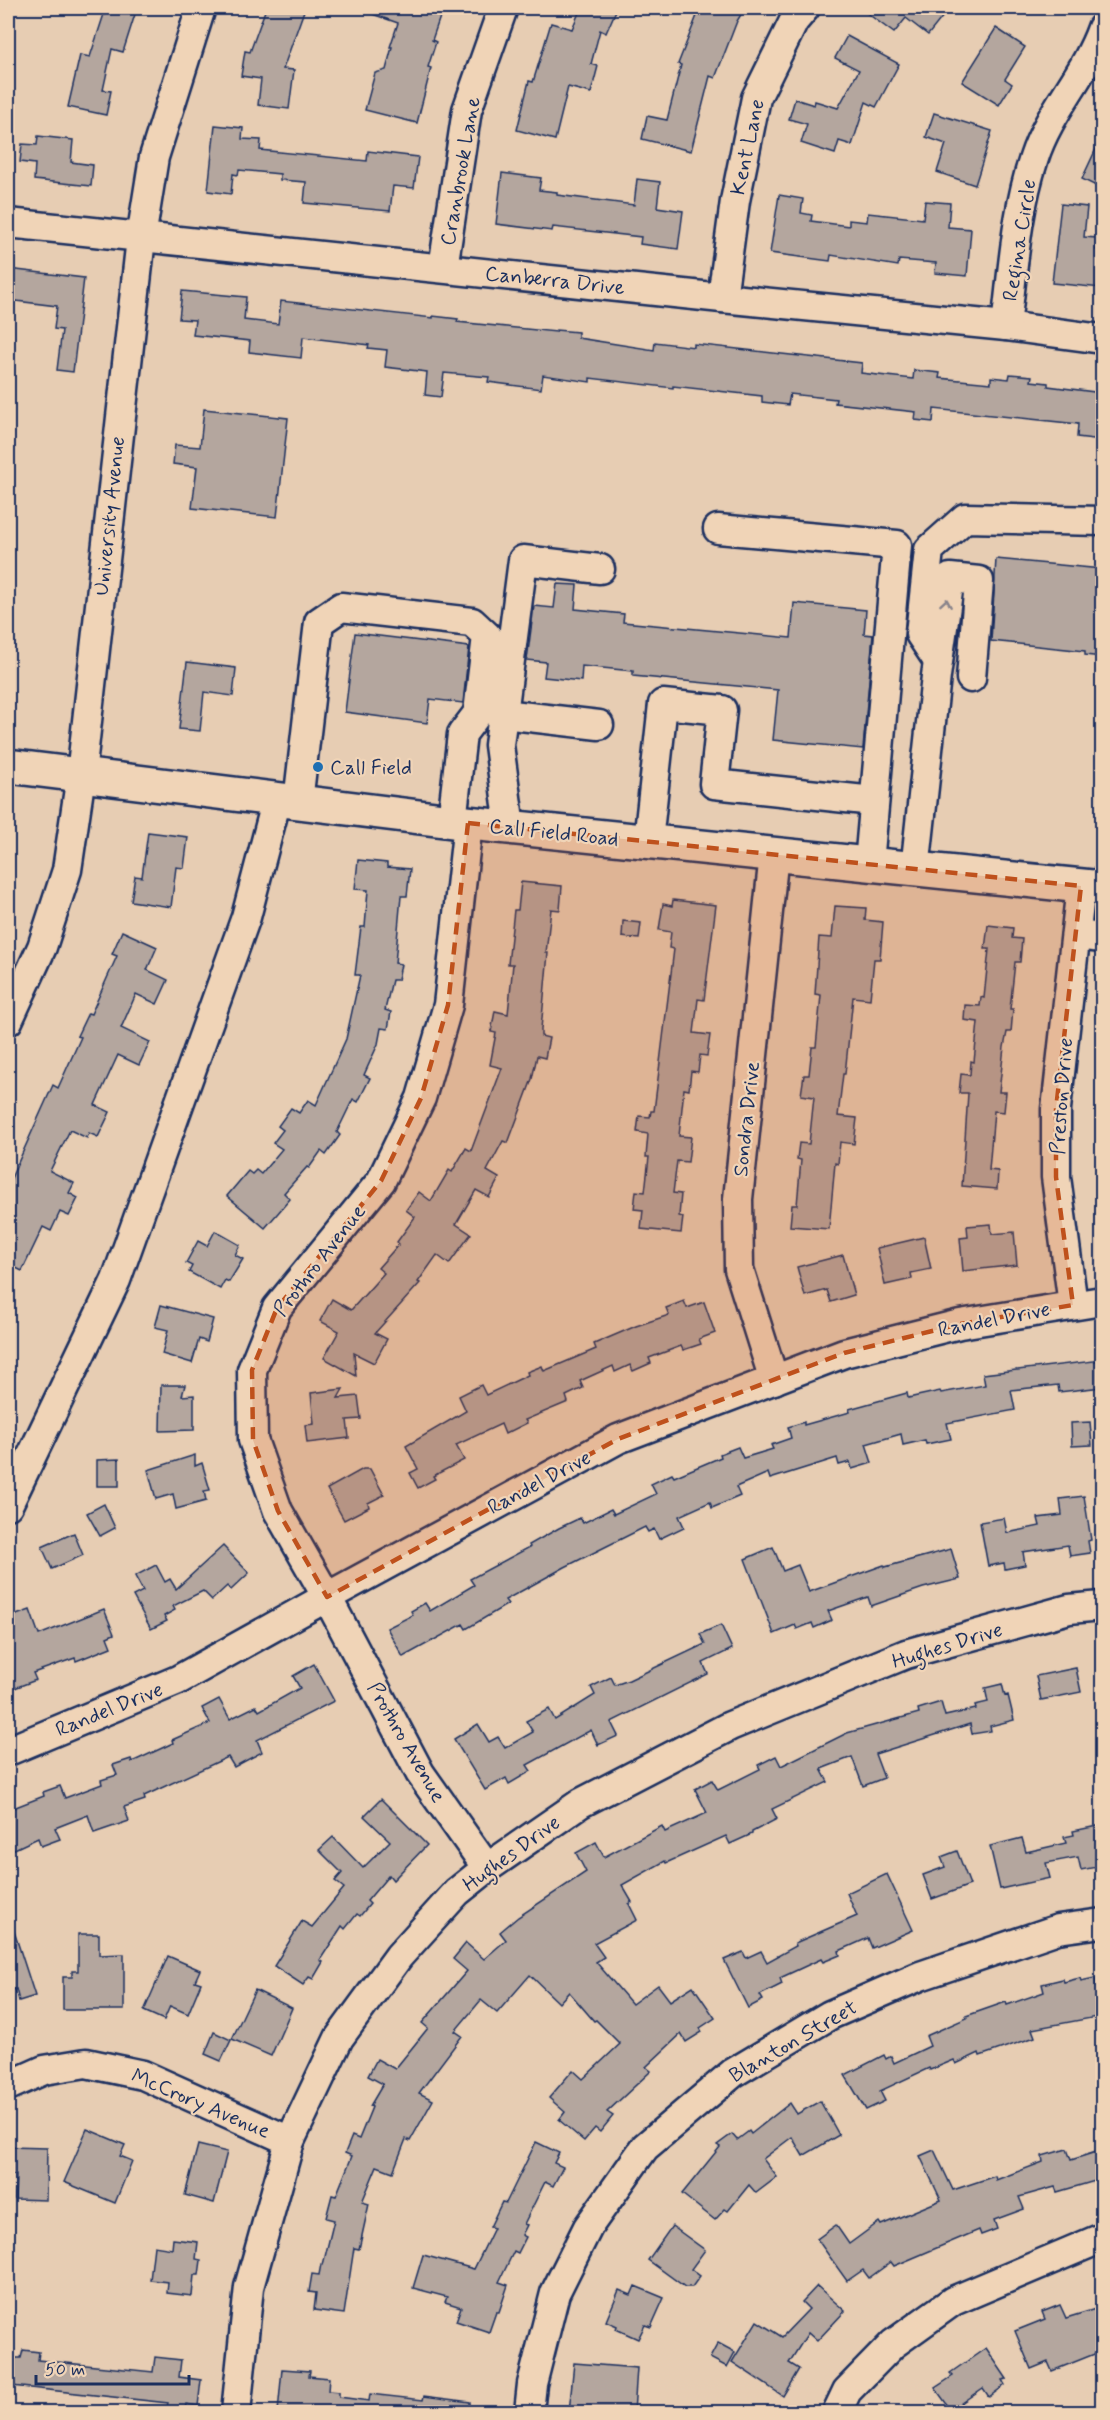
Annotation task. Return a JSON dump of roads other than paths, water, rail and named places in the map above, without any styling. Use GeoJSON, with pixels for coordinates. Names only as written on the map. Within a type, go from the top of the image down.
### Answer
{"type":"FeatureCollection","features":[{"type":"Feature","properties":{"kind":"main road","name":"Call Field Road"},"geometry":{"type":"LineString","coordinates":[[8,766],[460,822],[1092,887]]}},
{"type":"Feature","properties":{"kind":"street","name":"University Avenue"},"geometry":{"type":"LineString","coordinates":[[8,1021],[42,947],[67,870],[81,775],[141,238],[154,157],[201,8]]}},
{"type":"Feature","properties":{"kind":"street","name":"Cranbrook Lane"},"geometry":{"type":"LineString","coordinates":[[443,268],[467,110],[503,8]]}},
{"type":"Feature","properties":{"kind":"street","name":"Kent Lane"},"geometry":{"type":"LineString","coordinates":[[722,298],[735,201],[756,98],[794,21],[805,8]]}},
{"type":"Feature","properties":{"kind":"street","name":"Regina Circle"},"geometry":{"type":"LineString","coordinates":[[1006,326],[1018,219],[1034,157],[1065,94],[1097,43],[1102,28]]}},
{"type":"Feature","properties":{"kind":"street","name":"Canberra Drive"},"geometry":{"type":"LineString","coordinates":[[8,222],[141,238],[1006,326],[1102,339]]}},
{"type":"Feature","properties":{"kind":"street"},"geometry":{"type":"LineString","coordinates":[[938,661],[920,634],[929,550],[965,518],[1102,521]]}},
{"type":"Feature","properties":{"kind":"street"},"geometry":{"type":"LineString","coordinates":[[718,529],[897,545],[869,864]]}},
{"type":"Feature","properties":{"kind":"street"},"geometry":{"type":"LineString","coordinates":[[510,827],[499,745],[523,560],[600,569]]}},
{"type":"Feature","properties":{"kind":"street"},"geometry":{"type":"LineString","coordinates":[[915,870],[938,661],[950,578],[979,581],[971,678]]}},
{"type":"Feature","properties":{"kind":"street","name":"Prothro Avenue"},"geometry":{"type":"LineString","coordinates":[[287,800],[320,622],[341,607],[472,622],[487,636],[478,713],[462,734],[460,822],[448,1005],[421,1098],[381,1181],[277,1308],[252,1370],[253,1440],[278,1511],[327,1597],[420,1773],[487,1868]]}},
{"type":"Feature","properties":{"kind":"street"},"geometry":{"type":"LineString","coordinates":[[648,841],[663,704],[722,710],[714,784],[874,801]]}},
{"type":"Feature","properties":{"kind":"street"},"geometry":{"type":"LineString","coordinates":[[503,714],[599,725]]}},
{"type":"Feature","properties":{"kind":"street"},"geometry":{"type":"LineString","coordinates":[[8,1505],[116,1280],[287,800]]}},
{"type":"Feature","properties":{"kind":"street","name":"Sondra Drive"},"geometry":{"type":"LineString","coordinates":[[774,854],[738,1199],[739,1269],[774,1380]]}},
{"type":"Feature","properties":{"kind":"street","name":"Preston Drive"},"geometry":{"type":"LineString","coordinates":[[1073,1305],[1056,1177],[1056,1109],[1089,936],[1092,887]]}},
{"type":"Feature","properties":{"kind":"street","name":"Randel Drive"},"geometry":{"type":"LineString","coordinates":[[8,1750],[178,1680],[618,1439],[844,1353],[948,1327],[1102,1301]]}},
{"type":"Feature","properties":{"kind":"street","name":"Hughes Drive"},"geometry":{"type":"LineString","coordinates":[[236,2412],[249,2287],[290,2141],[339,2038],[399,1956],[457,1892],[487,1868],[582,1803],[730,1726],[906,1654],[1069,1609],[1102,1606]]}},
{"type":"Feature","properties":{"kind":"street","name":"Blanton Street"},"geometry":{"type":"LineString","coordinates":[[530,2412],[532,2384],[555,2293],[588,2227],[645,2147],[733,2073],[830,2015],[920,1976],[1058,1929],[1102,1923]]}},
{"type":"Feature","properties":{"kind":"street","name":"McCrory Avenue"},"geometry":{"type":"LineString","coordinates":[[8,2086],[44,2070],[86,2063],[143,2075],[290,2141]]}},
{"type":"Feature","properties":{"kind":"street"},"geometry":{"type":"LineString","coordinates":[[837,2412],[847,2391],[893,2344],[953,2301],[1102,2238]]}},
{"type":"Feature","properties":{"kind":"place","name":"Call Field"},"geometry":{"type":"Point","coordinates":[318,767]}}]}
